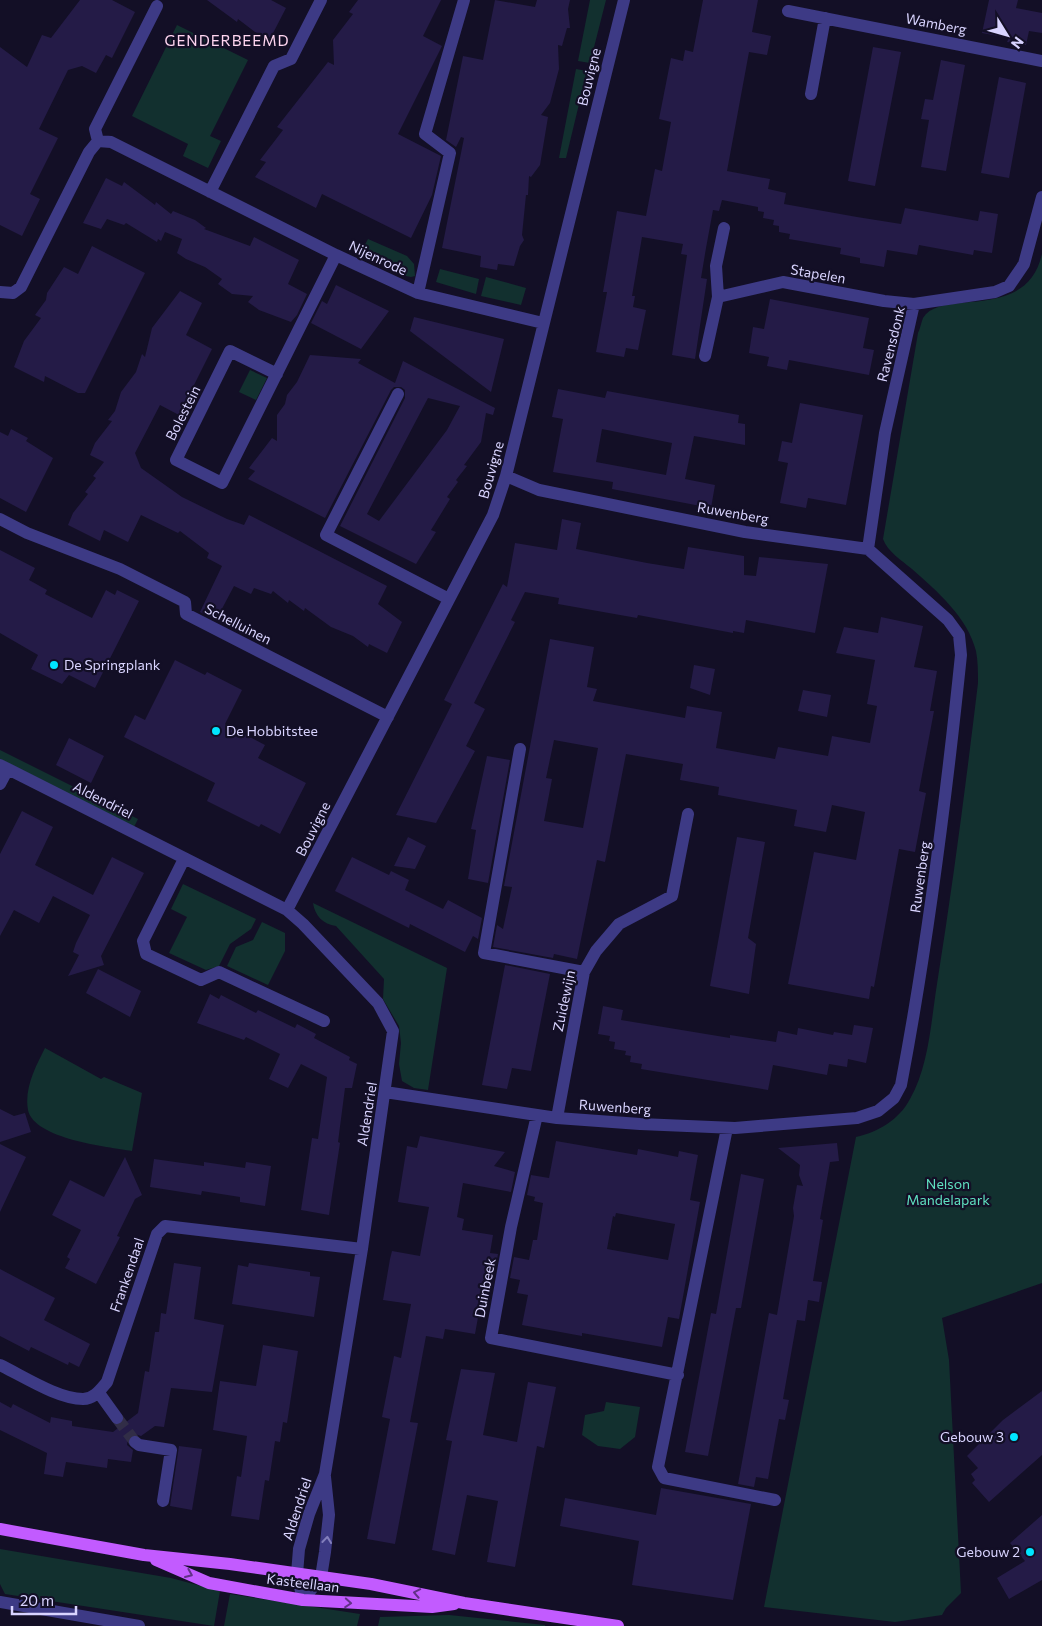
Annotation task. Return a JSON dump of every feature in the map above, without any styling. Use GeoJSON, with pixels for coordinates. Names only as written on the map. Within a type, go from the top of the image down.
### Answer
{"type":"FeatureCollection","features":[{"type":"Feature","properties":{"kind":"main road","name":"Kasteellaan"},"geometry":{"type":"LineString","coordinates":[[0,1529],[144,1555],[371,1584],[564,1621],[618,1626]]}},
{"type":"Feature","properties":{"kind":"main road","name":"Kasteellaan"},"geometry":{"type":"LineString","coordinates":[[144,1555],[209,1583],[303,1600],[432,1607],[464,1603]]}},
{"type":"Feature","properties":{"kind":"street"},"geometry":{"type":"LineString","coordinates":[[210,192],[274,66],[291,59],[321,0]]}},
{"type":"Feature","properties":{"kind":"street"},"geometry":{"type":"LineString","coordinates":[[418,293],[450,154],[424,134],[464,0]]}},
{"type":"Feature","properties":{"kind":"street","name":"Bouvigne"},"geometry":{"type":"LineString","coordinates":[[287,910],[493,515],[506,476],[624,0]]}},
{"type":"Feature","properties":{"kind":"street"},"geometry":{"type":"LineString","coordinates":[[0,292],[13,294],[21,287],[89,152],[98,141],[95,129],[157,6]]}},
{"type":"Feature","properties":{"kind":"street","name":"Wamberg"},"geometry":{"type":"LineString","coordinates":[[788,11],[1042,61]]}},
{"type":"Feature","properties":{"kind":"street"},"geometry":{"type":"LineString","coordinates":[[811,94],[825,18]]}},
{"type":"Feature","properties":{"kind":"street","name":"Nijenrode"},"geometry":{"type":"LineString","coordinates":[[98,141],[111,142],[336,255],[418,293],[543,323]]}},
{"type":"Feature","properties":{"kind":"street","name":"Ravensdonk"},"geometry":{"type":"LineString","coordinates":[[868,549],[885,433],[914,304],[995,292],[1009,286],[1024,264],[1042,197]]}},
{"type":"Feature","properties":{"kind":"street"},"geometry":{"type":"LineString","coordinates":[[705,356],[718,297],[716,266],[724,228]]}},
{"type":"Feature","properties":{"kind":"street","name":"Bolestein"},"geometry":{"type":"LineString","coordinates":[[276,374],[230,351],[176,460],[222,483],[336,255]]}},
{"type":"Feature","properties":{"kind":"street","name":"Stapelen"},"geometry":{"type":"LineString","coordinates":[[718,297],[783,282],[884,301],[914,304]]}},
{"type":"Feature","properties":{"kind":"street"},"geometry":{"type":"LineString","coordinates":[[398,394],[326,535],[449,599]]}},
{"type":"Feature","properties":{"kind":"street","name":"Ruwenberg"},"geometry":{"type":"LineString","coordinates":[[385,1092],[556,1118],[727,1128],[857,1118],[878,1111],[894,1098],[901,1086],[937,870],[961,655],[959,635],[948,620],[868,549],[745,532],[539,490],[506,476]]}},
{"type":"Feature","properties":{"kind":"street","name":"Schelluinen"},"geometry":{"type":"LineString","coordinates":[[0,519],[27,533],[120,569],[185,602],[186,614],[388,717]]}},
{"type":"Feature","properties":{"kind":"street"},"geometry":{"type":"LineString","coordinates":[[520,749],[484,953],[584,972]]}},
{"type":"Feature","properties":{"kind":"street","name":"Aldendriel"},"geometry":{"type":"LineString","coordinates":[[0,784],[4,767],[287,910],[303,924],[378,1003],[393,1031],[362,1249],[325,1474],[309,1514],[299,1548],[297,1574],[303,1600]]}},
{"type":"Feature","properties":{"kind":"street","name":"Zuidewijn"},"geometry":{"type":"LineString","coordinates":[[556,1118],[584,972],[596,951],[619,924],[672,896],[688,814]]}},
{"type":"Feature","properties":{"kind":"street"},"geometry":{"type":"LineString","coordinates":[[184,859],[143,941],[146,954],[201,980],[219,972],[324,1021]]}},
{"type":"Feature","properties":{"kind":"street","name":"Duinbeek"},"geometry":{"type":"LineString","coordinates":[[537,1115],[511,1227],[490,1338],[678,1375]]}},
{"type":"Feature","properties":{"kind":"street"},"geometry":{"type":"LineString","coordinates":[[727,1128],[658,1467],[664,1478],[775,1500]]}},
{"type":"Feature","properties":{"kind":"street","name":"Frankendaal"},"geometry":{"type":"LineString","coordinates":[[99,1393],[107,1382],[157,1234],[165,1226],[362,1249]]}},
{"type":"Feature","properties":{"kind":"street"},"geometry":{"type":"LineString","coordinates":[[0,1365],[63,1395],[84,1399],[99,1393],[118,1418]]}},
{"type":"Feature","properties":{"kind":"street"},"geometry":{"type":"LineString","coordinates":[[135,1442],[139,1445],[171,1450],[162,1500]]}},
{"type":"Feature","properties":{"kind":"street","name":"Aldendriel"},"geometry":{"type":"LineString","coordinates":[[321,1578],[329,1516],[325,1474]]}},
{"type":"Feature","properties":{"kind":"street"},"geometry":{"type":"LineString","coordinates":[[303,1600],[321,1578]]}},
{"type":"Feature","properties":{"kind":"street"},"geometry":{"type":"LineString","coordinates":[[0,1602],[140,1626]]}},
{"type":"Feature","properties":{"kind":"green space"},"geometry":{"type":"Polygon","coordinates":[[[590,0],[606,0],[590,63],[578,61],[590,0]]]}},
{"type":"Feature","properties":{"kind":"green space"},"geometry":{"type":"Polygon","coordinates":[[[177,25],[248,60],[210,136],[221,141],[208,168],[183,156],[188,144],[132,116],[177,25]]]}},
{"type":"Feature","properties":{"kind":"green space"},"geometry":{"type":"Polygon","coordinates":[[[576,69],[587,71],[566,158],[559,158],[576,69]]]}},
{"type":"Feature","properties":{"kind":"green space"},"geometry":{"type":"Polygon","coordinates":[[[368,239],[407,256],[414,264],[415,276],[406,276],[360,254],[368,239]]]}},
{"type":"Feature","properties":{"kind":"green space","name":"Nelson Mandelapark"},"geometry":{"type":"Polygon","coordinates":[[[1042,254],[1042,1283],[942,1318],[949,1360],[961,1593],[946,1608],[942,1615],[895,1622],[764,1607],[856,1137],[880,1128],[900,1113],[916,1086],[925,1058],[954,871],[978,683],[976,651],[972,639],[959,616],[922,577],[891,552],[883,539],[918,333],[923,318],[933,309],[947,305],[1002,297],[1019,289],[1033,276],[1042,254]]]}},
{"type":"Feature","properties":{"kind":"green space"},"geometry":{"type":"Polygon","coordinates":[[[440,269],[479,279],[476,294],[436,282],[440,269]]]}},
{"type":"Feature","properties":{"kind":"green space"},"geometry":{"type":"Polygon","coordinates":[[[486,277],[526,288],[521,305],[481,296],[486,277]]]}},
{"type":"Feature","properties":{"kind":"green space"},"geometry":{"type":"Polygon","coordinates":[[[250,370],[267,378],[256,400],[239,392],[250,370]]]}},
{"type":"Feature","properties":{"kind":"green space"},"geometry":{"type":"Polygon","coordinates":[[[0,750],[138,819],[134,827],[0,759],[0,750]]]}},
{"type":"Feature","properties":{"kind":"green space"},"geometry":{"type":"Polygon","coordinates":[[[183,884],[256,919],[251,929],[230,944],[219,966],[206,970],[169,953],[187,917],[171,909],[183,884]]]}},
{"type":"Feature","properties":{"kind":"green space"},"geometry":{"type":"Polygon","coordinates":[[[313,903],[447,968],[428,1090],[414,1088],[402,1081],[399,1064],[401,1043],[399,1026],[383,999],[384,979],[336,926],[320,919],[313,903]]]}},
{"type":"Feature","properties":{"kind":"green space"},"geometry":{"type":"Polygon","coordinates":[[[262,922],[285,933],[285,951],[268,985],[227,966],[236,947],[253,940],[262,922]]]}},
{"type":"Feature","properties":{"kind":"green space"},"geometry":{"type":"Polygon","coordinates":[[[45,1048],[101,1079],[104,1077],[142,1093],[132,1151],[90,1144],[57,1135],[33,1120],[28,1110],[27,1102],[29,1085],[45,1048]]]}},
{"type":"Feature","properties":{"kind":"green space"},"geometry":{"type":"Polygon","coordinates":[[[606,1402],[640,1407],[635,1437],[620,1449],[598,1446],[582,1435],[585,1415],[604,1411],[606,1402]]]}},
{"type":"Feature","properties":{"kind":"green space"},"geometry":{"type":"Polygon","coordinates":[[[0,1549],[171,1578],[220,1591],[214,1626],[5,1594],[0,1584],[0,1549]]]}},
{"type":"Feature","properties":{"kind":"green space"},"geometry":{"type":"Polygon","coordinates":[[[230,1594],[360,1614],[357,1626],[224,1626],[230,1594]]]}},
{"type":"Feature","properties":{"kind":"green space"},"geometry":{"type":"Polygon","coordinates":[[[449,1615],[545,1626],[378,1626],[380,1617],[449,1615]]]}},
{"type":"Feature","properties":{"kind":"building"},"geometry":{"type":"Polygon","coordinates":[[[80,0],[112,0],[135,12],[112,58],[106,55],[96,73],[82,66],[68,70],[39,129],[58,138],[30,194],[40,199],[22,236],[0,225],[0,47],[27,67],[42,35],[51,38],[80,0]]]}},
{"type":"Feature","properties":{"kind":"building"},"geometry":{"type":"Polygon","coordinates":[[[207,0],[271,0],[286,8],[270,39],[255,32],[238,19],[237,22],[207,0]]]}},
{"type":"Feature","properties":{"kind":"building"},"geometry":{"type":"Polygon","coordinates":[[[358,0],[441,0],[423,36],[442,46],[398,134],[441,156],[432,195],[411,238],[322,194],[316,208],[255,177],[266,162],[260,160],[283,130],[277,127],[328,62],[334,65],[333,40],[353,14],[349,12],[358,0]]]}},
{"type":"Feature","properties":{"kind":"building"},"geometry":{"type":"Polygon","coordinates":[[[495,0],[535,7],[537,0],[570,0],[568,9],[570,28],[567,28],[562,46],[558,45],[559,69],[550,103],[541,115],[548,117],[540,165],[531,177],[529,176],[522,235],[524,240],[520,246],[514,266],[498,264],[497,270],[480,267],[481,256],[442,248],[464,138],[461,137],[456,147],[446,140],[463,56],[483,60],[495,0]]]}},
{"type":"Feature","properties":{"kind":"building"},"geometry":{"type":"Polygon","coordinates":[[[703,0],[758,0],[752,32],[771,36],[767,55],[749,52],[727,171],[770,179],[768,189],[786,193],[784,204],[901,224],[905,208],[978,221],[980,211],[998,214],[992,253],[974,250],[973,255],[919,245],[917,255],[887,250],[884,267],[860,263],[860,258],[840,254],[841,248],[789,239],[790,234],[779,232],[779,226],[773,225],[774,220],[763,218],[764,212],[758,211],[758,207],[722,200],[719,211],[713,210],[706,248],[701,278],[707,279],[695,359],[672,355],[687,255],[681,254],[683,244],[642,237],[632,296],[635,296],[633,307],[646,310],[638,350],[626,348],[624,357],[596,352],[607,292],[603,292],[617,211],[646,216],[655,169],[662,171],[671,122],[659,119],[671,58],[683,61],[685,50],[693,52],[703,0]]]}},
{"type":"Feature","properties":{"kind":"building"},"geometry":{"type":"Polygon","coordinates":[[[989,0],[1018,0],[1016,8],[1042,13],[1042,33],[1029,31],[1026,45],[1007,42],[1009,38],[982,33],[989,0]]]}},
{"type":"Feature","properties":{"kind":"building"},"geometry":{"type":"Polygon","coordinates":[[[873,47],[901,52],[875,186],[848,181],[873,47]]]}},
{"type":"Feature","properties":{"kind":"building"},"geometry":{"type":"Polygon","coordinates":[[[941,60],[965,65],[946,171],[921,167],[929,120],[921,119],[925,99],[933,100],[941,60]]]}},
{"type":"Feature","properties":{"kind":"building"},"geometry":{"type":"Polygon","coordinates":[[[999,77],[1026,83],[1009,178],[981,173],[999,77]]]}},
{"type":"Feature","properties":{"kind":"building"},"geometry":{"type":"Polygon","coordinates":[[[106,178],[122,186],[124,182],[155,205],[156,202],[171,214],[173,211],[195,220],[206,228],[204,229],[250,246],[254,237],[299,260],[288,284],[307,294],[297,315],[291,322],[259,310],[248,302],[253,296],[232,294],[218,284],[222,279],[205,267],[177,253],[182,239],[165,232],[161,241],[158,239],[157,242],[126,223],[124,225],[107,219],[101,229],[83,223],[106,178]]]}},
{"type":"Feature","properties":{"kind":"building"},"geometry":{"type":"Polygon","coordinates":[[[92,246],[145,273],[85,393],[78,393],[45,376],[44,382],[14,367],[24,341],[41,318],[35,315],[46,300],[47,293],[64,267],[78,274],[92,246]]]}},
{"type":"Feature","properties":{"kind":"building"},"geometry":{"type":"Polygon","coordinates":[[[336,285],[389,311],[361,349],[311,323],[322,301],[327,304],[336,285]]]}},
{"type":"Feature","properties":{"kind":"building"},"geometry":{"type":"Polygon","coordinates":[[[180,291],[202,303],[186,335],[212,349],[179,415],[160,405],[135,453],[141,468],[182,497],[227,519],[244,525],[249,515],[387,586],[378,604],[402,622],[387,653],[369,644],[368,647],[353,636],[331,627],[305,608],[304,611],[289,600],[288,603],[273,591],[271,594],[254,588],[251,594],[234,586],[216,620],[200,612],[222,566],[207,558],[209,553],[180,531],[178,533],[141,515],[128,542],[104,530],[100,541],[68,525],[73,513],[88,494],[85,492],[96,478],[93,476],[104,462],[90,455],[95,443],[112,421],[108,420],[115,411],[121,392],[136,372],[142,354],[145,357],[152,328],[180,291]]]}},
{"type":"Feature","properties":{"kind":"building"},"geometry":{"type":"Polygon","coordinates":[[[770,299],[869,318],[863,348],[874,350],[869,375],[789,360],[787,370],[767,366],[769,357],[749,353],[753,327],[764,329],[770,299]]]}},
{"type":"Feature","properties":{"kind":"building"},"geometry":{"type":"Polygon","coordinates":[[[414,317],[504,339],[491,392],[410,331],[414,317]]]}},
{"type":"Feature","properties":{"kind":"building"},"geometry":{"type":"Polygon","coordinates":[[[310,355],[361,359],[358,363],[395,383],[403,361],[495,408],[493,415],[486,413],[481,442],[464,465],[467,466],[456,480],[458,482],[447,497],[450,499],[431,530],[436,532],[416,564],[340,526],[405,398],[405,390],[401,387],[394,387],[391,390],[325,518],[248,479],[255,471],[249,468],[272,438],[277,441],[277,415],[285,404],[287,395],[297,382],[310,355]],[[428,398],[367,514],[379,521],[447,430],[460,406],[428,398]]]}},
{"type":"Feature","properties":{"kind":"building"},"geometry":{"type":"Polygon","coordinates":[[[558,389],[605,398],[607,391],[739,415],[738,423],[745,424],[745,445],[694,436],[685,479],[715,485],[711,508],[612,489],[613,482],[553,472],[563,419],[552,417],[558,389]],[[602,429],[596,462],[666,475],[672,443],[602,429]]]}},
{"type":"Feature","properties":{"kind":"building"},"geometry":{"type":"Polygon","coordinates":[[[800,403],[863,415],[846,505],[808,498],[806,508],[780,503],[788,463],[778,461],[782,441],[792,443],[800,403]]]}},
{"type":"Feature","properties":{"kind":"building"},"geometry":{"type":"Polygon","coordinates":[[[11,429],[28,438],[26,441],[53,458],[26,512],[0,498],[0,432],[8,436],[11,429]]]}},
{"type":"Feature","properties":{"kind":"building"},"geometry":{"type":"Polygon","coordinates":[[[562,519],[581,523],[576,549],[647,563],[684,569],[688,547],[744,556],[744,575],[756,576],[759,557],[828,564],[815,633],[746,620],[744,633],[733,631],[733,633],[638,615],[637,618],[558,604],[559,598],[525,592],[511,620],[515,622],[474,703],[485,709],[466,746],[475,751],[436,823],[396,815],[452,704],[444,700],[503,584],[507,587],[515,543],[557,550],[562,519]]]}},
{"type":"Feature","properties":{"kind":"building"},"geometry":{"type":"Polygon","coordinates":[[[0,550],[35,568],[29,580],[47,590],[45,594],[92,618],[106,590],[115,595],[117,590],[139,601],[95,688],[69,675],[62,684],[31,669],[38,655],[0,633],[0,550]]]}},
{"type":"Feature","properties":{"kind":"building"},"geometry":{"type":"Polygon","coordinates":[[[881,617],[923,626],[914,667],[937,671],[930,711],[934,711],[919,791],[926,793],[915,852],[899,849],[874,987],[871,986],[869,999],[788,984],[814,852],[856,860],[865,812],[832,805],[826,832],[794,826],[797,810],[718,795],[719,787],[680,780],[683,764],[626,754],[605,862],[597,860],[577,959],[554,954],[553,958],[493,947],[497,925],[503,929],[512,887],[504,886],[550,639],[594,647],[587,687],[597,689],[593,701],[685,718],[687,706],[722,712],[716,748],[775,759],[778,747],[828,756],[832,736],[870,743],[877,706],[867,704],[875,660],[836,653],[844,627],[878,633],[881,617]],[[554,740],[546,778],[552,779],[544,821],[583,828],[598,748],[554,740]]]}},
{"type":"Feature","properties":{"kind":"building"},"geometry":{"type":"Polygon","coordinates":[[[175,660],[205,675],[207,672],[242,690],[225,724],[265,745],[258,758],[306,783],[280,834],[261,824],[259,827],[207,801],[215,783],[124,737],[135,715],[145,720],[175,660]]]}},
{"type":"Feature","properties":{"kind":"building"},"geometry":{"type":"Polygon","coordinates":[[[694,665],[715,669],[710,695],[690,688],[694,665]]]}},
{"type":"Feature","properties":{"kind":"building"},"geometry":{"type":"Polygon","coordinates":[[[803,690],[831,695],[827,717],[798,711],[803,690]]]}},
{"type":"Feature","properties":{"kind":"building"},"geometry":{"type":"Polygon","coordinates":[[[69,738],[104,756],[91,783],[56,765],[69,738]]]}},
{"type":"Feature","properties":{"kind":"building"},"geometry":{"type":"Polygon","coordinates":[[[487,756],[510,760],[488,883],[468,879],[476,830],[471,829],[487,756]]]}},
{"type":"Feature","properties":{"kind":"building"},"geometry":{"type":"Polygon","coordinates":[[[22,811],[53,827],[35,865],[93,895],[112,857],[144,873],[101,956],[104,965],[68,976],[79,955],[73,952],[76,943],[90,915],[53,896],[39,923],[14,910],[0,936],[0,854],[22,811]]]}},
{"type":"Feature","properties":{"kind":"building"},"geometry":{"type":"Polygon","coordinates":[[[408,837],[426,846],[415,869],[394,866],[408,837]]]}},
{"type":"Feature","properties":{"kind":"building"},"geometry":{"type":"Polygon","coordinates":[[[737,837],[765,842],[748,938],[756,944],[749,994],[710,986],[737,837]]]}},
{"type":"Feature","properties":{"kind":"building"},"geometry":{"type":"Polygon","coordinates":[[[352,857],[389,875],[391,871],[409,880],[405,890],[443,909],[448,900],[482,918],[478,939],[473,936],[465,952],[410,924],[409,928],[335,891],[352,857]]]}},
{"type":"Feature","properties":{"kind":"building"},"geometry":{"type":"Polygon","coordinates":[[[505,965],[550,974],[531,1071],[512,1068],[507,1089],[482,1085],[505,965]]]}},
{"type":"Feature","properties":{"kind":"building"},"geometry":{"type":"Polygon","coordinates":[[[98,969],[141,991],[130,1017],[86,993],[98,969]]]}},
{"type":"Feature","properties":{"kind":"building"},"geometry":{"type":"Polygon","coordinates":[[[210,994],[219,999],[221,995],[256,1013],[258,1010],[295,1028],[297,1024],[316,1034],[314,1038],[350,1057],[349,1060],[357,1064],[352,1088],[345,1088],[338,1142],[340,1143],[329,1215],[301,1210],[312,1138],[318,1139],[327,1077],[301,1064],[288,1088],[269,1079],[280,1054],[246,1037],[244,1040],[197,1023],[210,994]]]}},
{"type":"Feature","properties":{"kind":"building"},"geometry":{"type":"Polygon","coordinates":[[[603,1006],[623,1010],[621,1020],[730,1038],[730,1035],[776,1042],[778,1031],[797,1035],[798,1028],[833,1035],[834,1032],[852,1035],[854,1025],[873,1028],[866,1063],[848,1059],[847,1067],[829,1064],[827,1075],[773,1065],[768,1090],[641,1069],[642,1064],[630,1062],[631,1056],[625,1055],[626,1051],[614,1049],[615,1042],[609,1041],[610,1036],[598,1034],[603,1006]]]}},
{"type":"Feature","properties":{"kind":"building"},"geometry":{"type":"Polygon","coordinates":[[[0,1109],[14,1116],[25,1113],[31,1132],[0,1142],[0,1109]]]}},
{"type":"Feature","properties":{"kind":"building"},"geometry":{"type":"Polygon","coordinates":[[[420,1136],[505,1152],[494,1166],[515,1172],[511,1192],[463,1183],[457,1217],[464,1219],[462,1230],[493,1235],[490,1253],[498,1254],[494,1275],[486,1273],[475,1334],[445,1329],[443,1339],[426,1336],[410,1422],[418,1423],[395,1544],[367,1539],[390,1419],[382,1417],[394,1356],[401,1358],[411,1304],[383,1300],[390,1259],[392,1251],[420,1256],[429,1207],[398,1202],[407,1146],[417,1148],[420,1136]]]}},
{"type":"Feature","properties":{"kind":"building"},"geometry":{"type":"Polygon","coordinates":[[[556,1141],[637,1155],[638,1149],[678,1157],[679,1151],[698,1155],[690,1200],[700,1202],[679,1319],[668,1317],[662,1347],[582,1333],[582,1336],[522,1325],[528,1295],[517,1293],[520,1280],[510,1278],[514,1257],[529,1260],[533,1240],[537,1240],[543,1203],[534,1201],[535,1197],[527,1195],[531,1175],[549,1178],[556,1141]],[[616,1213],[615,1217],[613,1216],[607,1249],[668,1260],[675,1224],[616,1213]]]}},
{"type":"Feature","properties":{"kind":"building"},"geometry":{"type":"Polygon","coordinates":[[[837,1143],[839,1161],[830,1162],[820,1219],[823,1220],[813,1281],[822,1282],[819,1302],[808,1300],[805,1321],[797,1320],[783,1399],[789,1400],[785,1420],[779,1419],[768,1479],[756,1477],[754,1487],[738,1484],[769,1313],[777,1315],[794,1216],[793,1208],[797,1185],[803,1186],[799,1175],[800,1165],[778,1148],[837,1143]]]}},
{"type":"Feature","properties":{"kind":"building"},"geometry":{"type":"Polygon","coordinates":[[[0,1144],[26,1157],[0,1212],[0,1144]]]}},
{"type":"Feature","properties":{"kind":"building"},"geometry":{"type":"Polygon","coordinates":[[[125,1157],[142,1195],[135,1199],[117,1236],[120,1237],[96,1284],[65,1268],[70,1259],[67,1257],[81,1230],[52,1215],[70,1180],[104,1197],[125,1157]]]}},
{"type":"Feature","properties":{"kind":"building"},"geometry":{"type":"Polygon","coordinates":[[[154,1159],[204,1166],[204,1162],[245,1168],[246,1162],[271,1166],[265,1206],[240,1202],[240,1197],[202,1191],[201,1195],[150,1187],[154,1159]]]}},
{"type":"Feature","properties":{"kind":"building"},"geometry":{"type":"Polygon","coordinates":[[[741,1174],[764,1179],[741,1308],[736,1308],[708,1456],[685,1452],[711,1313],[716,1314],[741,1174]]]}},
{"type":"Feature","properties":{"kind":"building"},"geometry":{"type":"Polygon","coordinates":[[[174,1263],[201,1267],[194,1319],[224,1325],[212,1392],[171,1388],[164,1427],[155,1426],[141,1436],[135,1434],[128,1438],[127,1445],[133,1450],[131,1462],[108,1459],[107,1468],[66,1462],[63,1477],[44,1474],[47,1453],[0,1430],[0,1402],[11,1408],[13,1404],[50,1423],[51,1417],[72,1421],[72,1426],[113,1432],[138,1413],[145,1371],[149,1372],[155,1332],[159,1332],[161,1313],[166,1314],[174,1263]]]}},
{"type":"Feature","properties":{"kind":"building"},"geometry":{"type":"Polygon","coordinates":[[[249,1263],[310,1272],[310,1276],[320,1277],[314,1317],[232,1304],[238,1265],[248,1267],[249,1263]]]}},
{"type":"Feature","properties":{"kind":"building"},"geometry":{"type":"Polygon","coordinates":[[[0,1269],[55,1298],[44,1320],[90,1344],[79,1367],[69,1362],[68,1365],[31,1347],[29,1351],[0,1336],[0,1269]]]}},
{"type":"Feature","properties":{"kind":"building"},"geometry":{"type":"Polygon","coordinates":[[[263,1345],[298,1351],[287,1423],[283,1422],[280,1442],[275,1441],[269,1481],[265,1480],[259,1520],[231,1516],[237,1476],[241,1477],[247,1436],[213,1430],[220,1381],[256,1386],[263,1345]]]}},
{"type":"Feature","properties":{"kind":"building"},"geometry":{"type":"Polygon","coordinates":[[[461,1369],[495,1373],[483,1435],[517,1442],[528,1382],[556,1387],[544,1448],[537,1446],[515,1567],[487,1562],[498,1501],[467,1495],[455,1555],[432,1550],[452,1441],[446,1440],[461,1369]]]}},
{"type":"Feature","properties":{"kind":"building","name":"Gebouw 3"},"geometry":{"type":"Polygon","coordinates":[[[1042,1391],[1042,1455],[989,1502],[972,1483],[975,1480],[971,1474],[978,1468],[967,1456],[1003,1420],[1042,1391]]]}},
{"type":"Feature","properties":{"kind":"building"},"geometry":{"type":"Polygon","coordinates":[[[179,1446],[202,1449],[192,1510],[170,1506],[179,1446]]]}},
{"type":"Feature","properties":{"kind":"building"},"geometry":{"type":"Polygon","coordinates":[[[661,1488],[751,1504],[733,1600],[632,1585],[639,1541],[560,1526],[565,1498],[656,1515],[661,1488]]]}},
{"type":"Feature","properties":{"kind":"building","name":"Gebouw 2"},"geometry":{"type":"Polygon","coordinates":[[[1042,1515],[1042,1580],[1009,1599],[997,1578],[1025,1561],[1010,1543],[1042,1515]]]}},
{"type":"Feature","properties":{"kind":"tunnel"},"geometry":{"type":"LineString","coordinates":[[117,1418],[135,1442]]}},
{"type":"Feature","properties":{"kind":"place","name":"De Springplank"},"geometry":{"type":"Point","coordinates":[54,665]}},
{"type":"Feature","properties":{"kind":"place","name":"De Hobbitstee"},"geometry":{"type":"Point","coordinates":[216,731]}},
{"type":"Feature","properties":{"kind":"place","name":"Gebouw 3"},"geometry":{"type":"Point","coordinates":[1014,1437]}},
{"type":"Feature","properties":{"kind":"place","name":"Gebouw 2"},"geometry":{"type":"Point","coordinates":[1030,1552]}},
{"type":"Feature","properties":{"kind":"district","name":"GENDERBEEMD"},"geometry":{"type":"Point","coordinates":[227,41]}}]}
